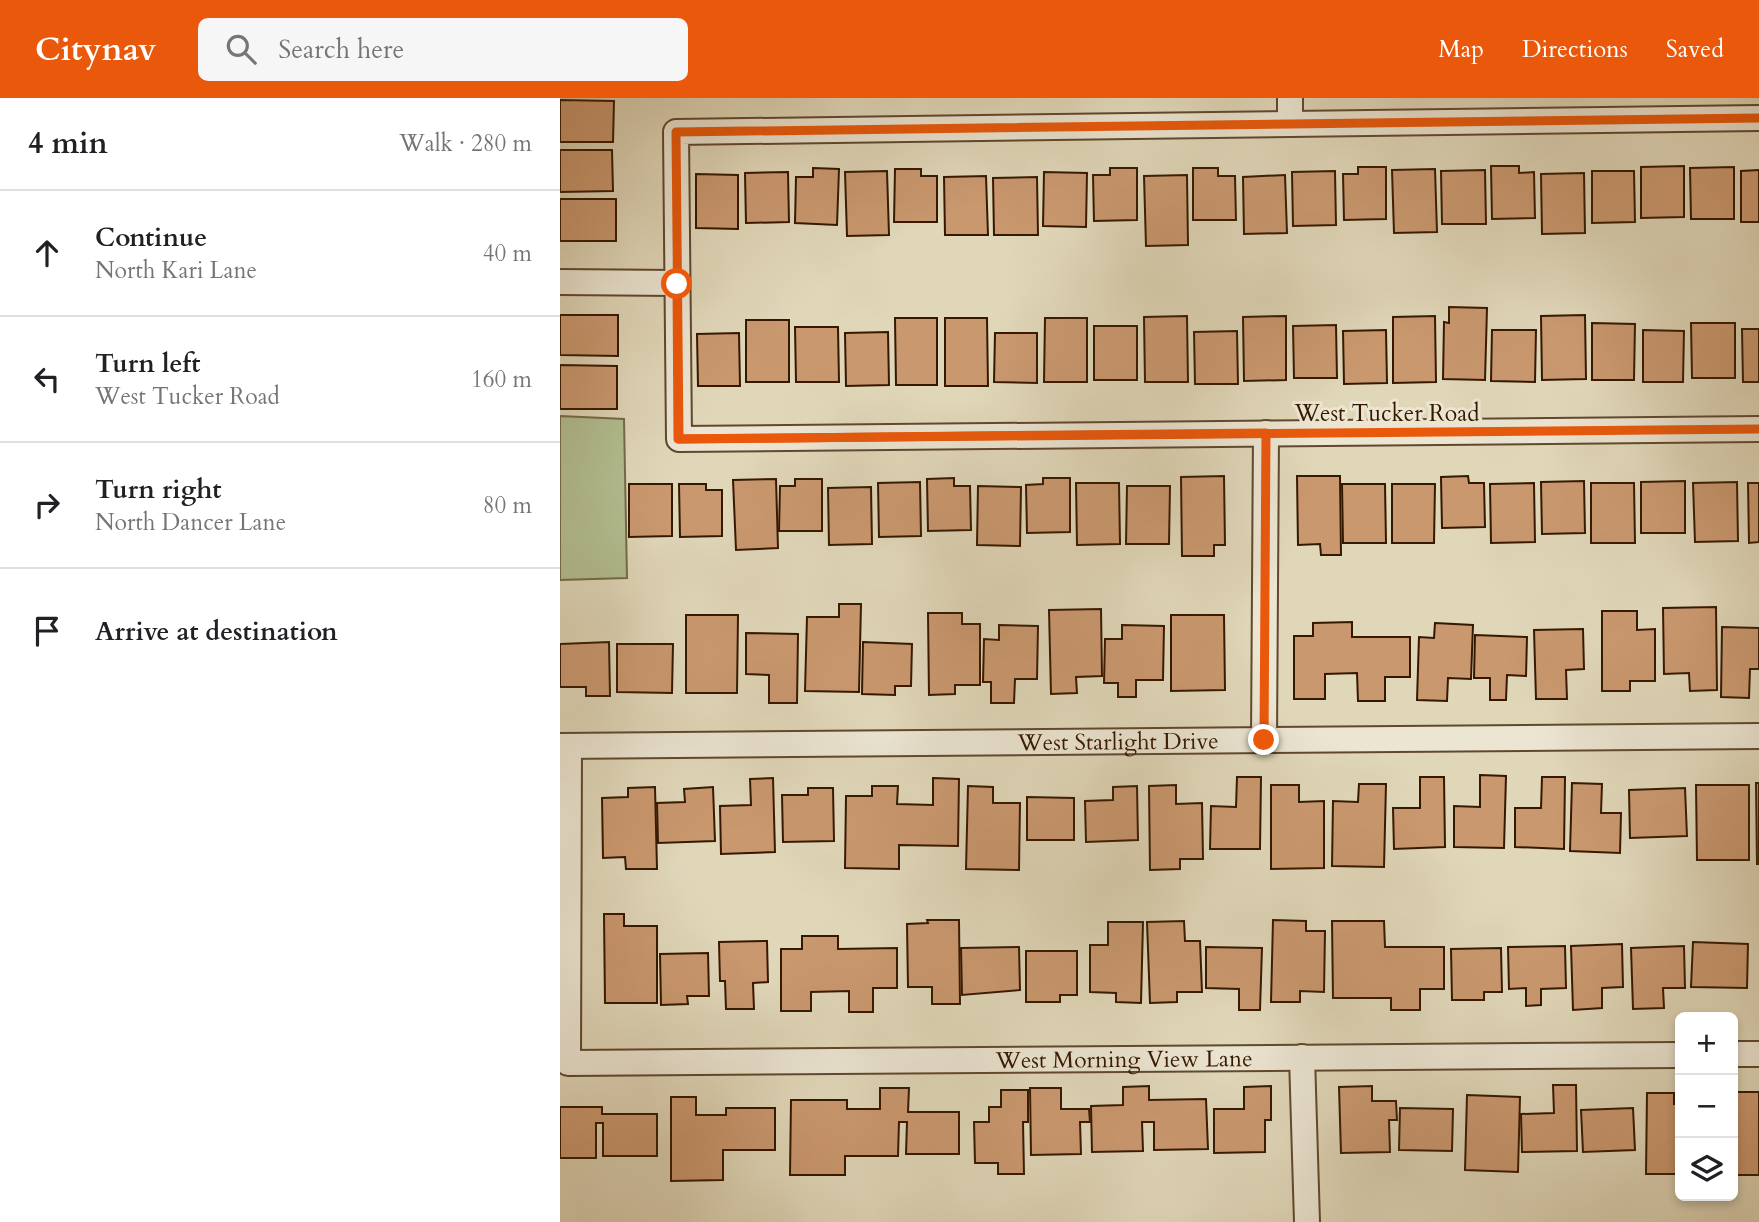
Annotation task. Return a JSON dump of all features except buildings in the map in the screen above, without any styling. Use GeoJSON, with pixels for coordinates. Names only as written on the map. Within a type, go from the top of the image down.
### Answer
{"type":"FeatureCollection","features":[{"type":"Feature","properties":{"kind":"street"},"geometry":{"type":"LineString","coordinates":[[1290,98],[1290,124]]}},
{"type":"Feature","properties":{"kind":"street"},"geometry":{"type":"LineString","coordinates":[[560,282],[677,284],[676,132],[1759,118]]}},
{"type":"Feature","properties":{"kind":"street","name":"West Tucker Road"},"geometry":{"type":"LineString","coordinates":[[677,284],[678,439],[1759,429]]}},
{"type":"Feature","properties":{"kind":"street"},"geometry":{"type":"LineString","coordinates":[[1264,740],[1266,433]]}},
{"type":"Feature","properties":{"kind":"street","name":"West Starlight Drive"},"geometry":{"type":"LineString","coordinates":[[564,746],[1759,736]]}},
{"type":"Feature","properties":{"kind":"street","name":"West Morning View Lane"},"geometry":{"type":"LineString","coordinates":[[564,746],[568,1063],[1675,1055]]}},
{"type":"Feature","properties":{"kind":"street"},"geometry":{"type":"LineString","coordinates":[[1738,1054],[1759,1054]]}},
{"type":"Feature","properties":{"kind":"street"},"geometry":{"type":"LineString","coordinates":[[1302,1058],[1307,1222]]}},
{"type":"Feature","properties":{"kind":"green space"},"geometry":{"type":"Polygon","coordinates":[[[560,416],[624,419],[627,578],[560,580],[560,416]]]}},
{"type":"Feature","properties":{"kind":"cycle path"},"geometry":{"type":"LineString","coordinates":[[1759,118],[676,132],[679,439],[1759,429]]}},
{"type":"Feature","properties":{"kind":"route"},"geometry":{"type":"LineString","coordinates":[[677,284],[678,439],[1266,433],[1264,740]]}}]}
